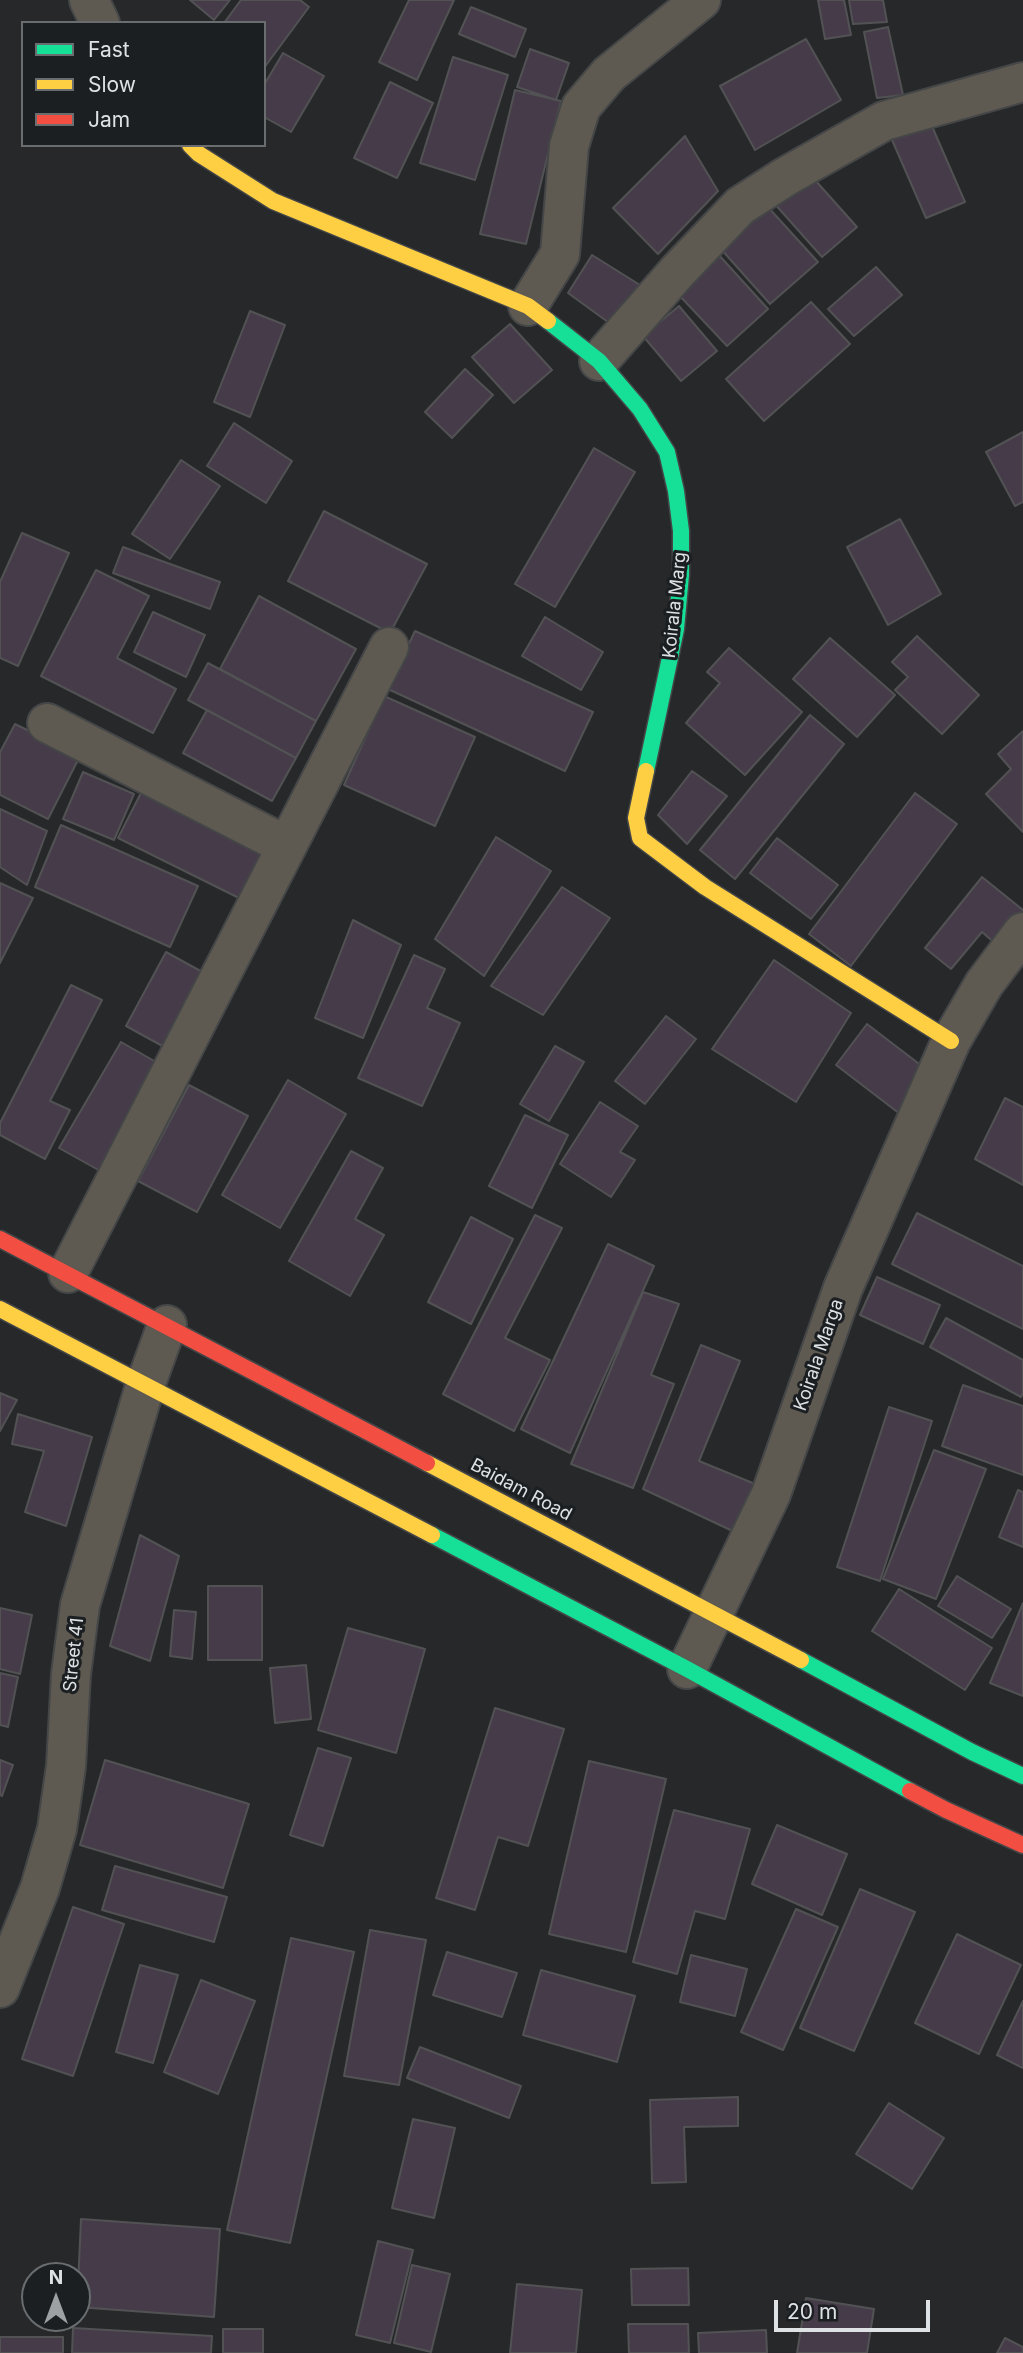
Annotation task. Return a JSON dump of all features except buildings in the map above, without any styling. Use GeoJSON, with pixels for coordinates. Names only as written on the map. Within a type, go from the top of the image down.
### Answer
{"type":"FeatureCollection","features":[{"type":"Feature","properties":{"kind":"main road","name":"Koirala Marg"},"geometry":{"type":"LineString","coordinates":[[192,147],[273,201],[528,306],[599,361],[640,409],[667,452],[681,531],[681,575],[676,629],[636,818],[640,838],[705,887],[951,1041]]}},
{"type":"Feature","properties":{"kind":"main road","name":"Baidam Road"},"geometry":{"type":"LineString","coordinates":[[0,1239],[714,1613],[972,1752],[1023,1776]]}},
{"type":"Feature","properties":{"kind":"main road"},"geometry":{"type":"LineString","coordinates":[[0,1309],[687,1669],[946,1810],[1023,1845]]}},
{"type":"Feature","properties":{"kind":"street"},"geometry":{"type":"LineString","coordinates":[[89,0],[99,21]]}},
{"type":"Feature","properties":{"kind":"street"},"geometry":{"type":"LineString","coordinates":[[528,306],[560,254],[569,146],[581,107],[609,74],[701,0]]}},
{"type":"Feature","properties":{"kind":"street"},"geometry":{"type":"LineString","coordinates":[[599,361],[677,272],[740,206],[884,121],[1023,82]]}},
{"type":"Feature","properties":{"kind":"street"},"geometry":{"type":"LineString","coordinates":[[68,1273],[389,647]]}},
{"type":"Feature","properties":{"kind":"street"},"geometry":{"type":"LineString","coordinates":[[47,723],[287,846]]}},
{"type":"Feature","properties":{"kind":"street","name":"Koirala Marga"},"geometry":{"type":"LineString","coordinates":[[687,1669],[771,1494],[843,1288],[951,1041],[984,984],[1023,932]]}},
{"type":"Feature","properties":{"kind":"street","name":"Street 41"},"geometry":{"type":"LineString","coordinates":[[0,1988],[40,1888],[57,1829],[66,1766],[71,1674],[79,1605],[145,1386],[167,1325]]}},
{"type":"Feature","properties":{"kind":"traffic: fast"},"geometry":{"type":"LineString","coordinates":[[548,321],[599,361],[640,409],[667,452],[676,491],[681,531],[681,575],[676,629],[646,771]]}},
{"type":"Feature","properties":{"kind":"traffic: fast"},"geometry":{"type":"LineString","coordinates":[[432,1535],[687,1669],[910,1791]]}},
{"type":"Feature","properties":{"kind":"traffic: fast"},"geometry":{"type":"LineString","coordinates":[[801,1660],[972,1752],[1023,1776]]}},
{"type":"Feature","properties":{"kind":"traffic: slow"},"geometry":{"type":"LineString","coordinates":[[192,147],[273,201],[528,306],[548,321]]}},
{"type":"Feature","properties":{"kind":"traffic: slow"},"geometry":{"type":"LineString","coordinates":[[646,771],[636,818],[640,838],[705,887],[951,1041]]}},
{"type":"Feature","properties":{"kind":"traffic: slow"},"geometry":{"type":"LineString","coordinates":[[0,1309],[432,1535]]}},
{"type":"Feature","properties":{"kind":"traffic: slow"},"geometry":{"type":"LineString","coordinates":[[427,1463],[801,1660]]}},
{"type":"Feature","properties":{"kind":"traffic: jam"},"geometry":{"type":"LineString","coordinates":[[0,1239],[427,1463]]}},
{"type":"Feature","properties":{"kind":"traffic: jam"},"geometry":{"type":"LineString","coordinates":[[910,1791],[1023,1845]]}}]}
